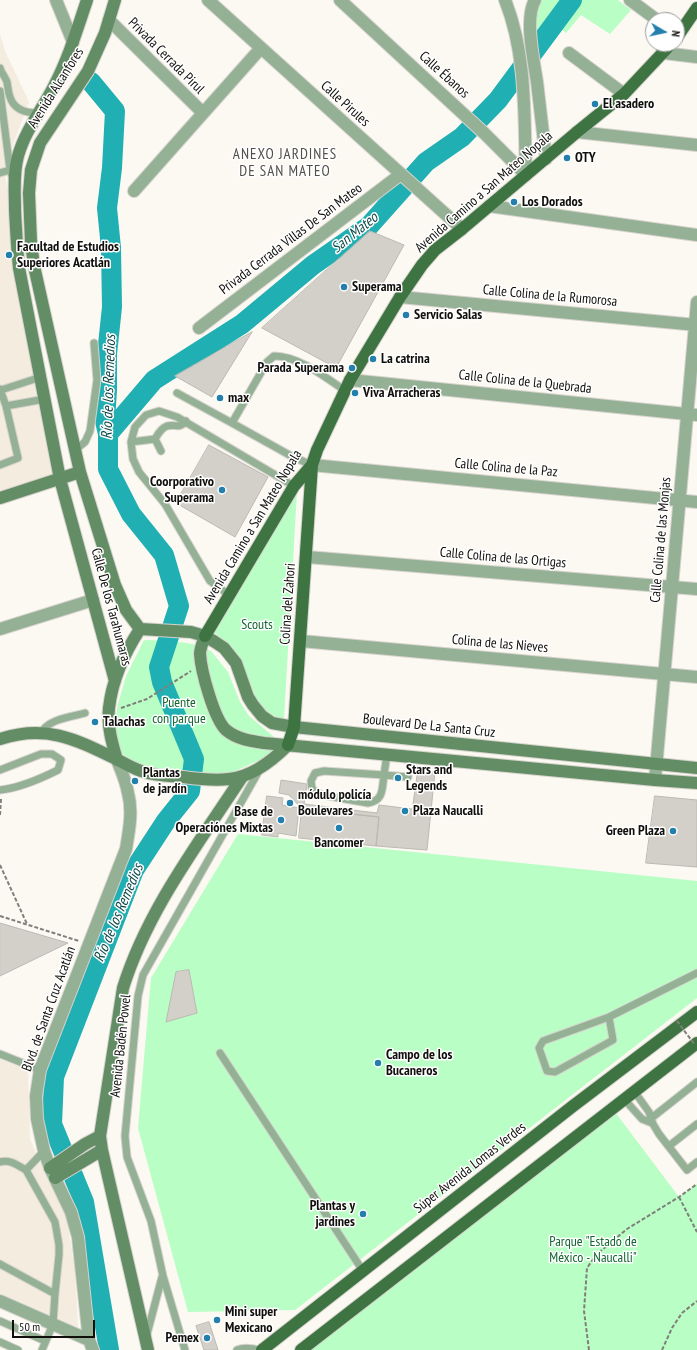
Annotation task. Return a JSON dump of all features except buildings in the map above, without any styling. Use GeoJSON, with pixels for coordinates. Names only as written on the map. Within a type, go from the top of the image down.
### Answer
{"type":"FeatureCollection","features":[{"type":"Feature","properties":{"kind":"main road","name":"Avenida Alcanfores"},"geometry":{"type":"LineString","coordinates":[[12,175],[25,136],[52,90],[62,69],[87,0]]}},
{"type":"Feature","properties":{"kind":"main road","name":"Avenida Alcanfores"},"geometry":{"type":"LineString","coordinates":[[29,193],[31,170],[40,143],[88,70],[104,33],[115,0]]}},
{"type":"Feature","properties":{"kind":"main road","name":"Avenida Camino a San Mateo Nopala"},"geometry":{"type":"LineString","coordinates":[[685,24],[697,8]]}},
{"type":"Feature","properties":{"kind":"main road","name":"Avenida Camino a San Mateo Nopala"},"geometry":{"type":"LineString","coordinates":[[205,636],[294,486],[312,465],[317,450],[347,385],[400,297],[422,265],[435,250],[546,159],[576,132],[624,94],[663,52]]}},
{"type":"Feature","properties":{"kind":"main road","name":"Calle De los Tarahumaras"},"geometry":{"type":"LineString","coordinates":[[12,175],[19,268],[60,479],[115,681]]}},
{"type":"Feature","properties":{"kind":"main road","name":"Calle De los Tarahumaras"},"geometry":{"type":"LineString","coordinates":[[29,193],[31,242],[34,266],[80,472],[115,585],[126,610],[140,629],[131,643],[115,681]]}},
{"type":"Feature","properties":{"kind":"main road","name":"Colina del Zahori"},"geometry":{"type":"LineString","coordinates":[[288,745],[294,727],[307,557],[312,465]]}},
{"type":"Feature","properties":{"kind":"main road"},"geometry":{"type":"LineString","coordinates":[[0,498],[80,472]]}},
{"type":"Feature","properties":{"kind":"main road","name":"Boulevard De La Santa Cruz"},"geometry":{"type":"LineString","coordinates":[[140,629],[191,632],[205,636],[224,648],[236,663],[248,697],[253,705],[262,716],[272,723],[294,727],[697,768]]}},
{"type":"Feature","properties":{"kind":"main road"},"geometry":{"type":"LineString","coordinates":[[205,636],[200,654],[204,677],[221,723],[227,730],[238,738],[288,745],[697,783]]}},
{"type":"Feature","properties":{"kind":"main road","name":"Blvd. de Santa Cruz Acatlán"},"geometry":{"type":"LineString","coordinates":[[115,681],[109,709],[109,725],[117,760]]}},
{"type":"Feature","properties":{"kind":"main road"},"geometry":{"type":"LineString","coordinates":[[0,739],[11,735],[29,733],[41,733],[67,737],[141,772],[165,776],[210,780],[228,780],[242,777],[261,768],[276,757],[288,745]]}},
{"type":"Feature","properties":{"kind":"main road"},"geometry":{"type":"LineString","coordinates":[[147,1344],[100,1136],[123,988],[130,965],[163,898],[242,777]]}},
{"type":"Feature","properties":{"kind":"main road","name":"Súper Avenida Lomas Verdes"},"geometry":{"type":"LineString","coordinates":[[262,1350],[561,1116],[697,1012]]}},
{"type":"Feature","properties":{"kind":"main road"},"geometry":{"type":"LineString","coordinates":[[301,1350],[696,1044]]}},
{"type":"Feature","properties":{"kind":"main road"},"geometry":{"type":"LineString","coordinates":[[56,1171],[85,1144],[100,1136]]}},
{"type":"Feature","properties":{"kind":"main road"},"geometry":{"type":"LineString","coordinates":[[56,1171],[87,1159],[102,1150]]}},
{"type":"Feature","properties":{"kind":"street"},"geometry":{"type":"LineString","coordinates":[[56,0],[73,42]]}},
{"type":"Feature","properties":{"kind":"street","name":"Calle Pirules"},"geometry":{"type":"LineString","coordinates":[[208,0],[462,229]]}},
{"type":"Feature","properties":{"kind":"street","name":"Calle Ébanos"},"geometry":{"type":"LineString","coordinates":[[340,0],[464,114],[526,175]]}},
{"type":"Feature","properties":{"kind":"street"},"geometry":{"type":"LineString","coordinates":[[505,0],[513,22],[518,43],[523,76],[526,175]]}},
{"type":"Feature","properties":{"kind":"street"},"geometry":{"type":"LineString","coordinates":[[630,0],[646,12]]}},
{"type":"Feature","properties":{"kind":"street"},"geometry":{"type":"LineString","coordinates":[[530,2],[531,40],[546,159]]}},
{"type":"Feature","properties":{"kind":"street","name":"Privada Cerrada Pirul"},"geometry":{"type":"LineString","coordinates":[[109,20],[203,113]]}},
{"type":"Feature","properties":{"kind":"street"},"geometry":{"type":"LineString","coordinates":[[134,191],[261,48]]}},
{"type":"Feature","properties":{"kind":"street"},"geometry":{"type":"LineString","coordinates":[[685,49],[697,57]]}},
{"type":"Feature","properties":{"kind":"street"},"geometry":{"type":"LineString","coordinates":[[569,53],[624,94]]}},
{"type":"Feature","properties":{"kind":"street"},"geometry":{"type":"LineString","coordinates":[[576,132],[697,146]]}},
{"type":"Feature","properties":{"kind":"street","name":"Privada Cerrada Villas De San Mateo"},"geometry":{"type":"LineString","coordinates":[[199,328],[403,176]]}},
{"type":"Feature","properties":{"kind":"street"},"geometry":{"type":"LineString","coordinates":[[489,206],[697,235]]}},
{"type":"Feature","properties":{"kind":"street","name":"Calle Colina de la Rumorosa"},"geometry":{"type":"LineString","coordinates":[[400,297],[696,325]]}},
{"type":"Feature","properties":{"kind":"street","name":"Calle Colina de las Monjas"},"geometry":{"type":"LineString","coordinates":[[654,780],[680,500],[692,414],[697,302]]}},
{"type":"Feature","properties":{"kind":"street","name":"Calle Colina de la Quebrada"},"geometry":{"type":"LineString","coordinates":[[347,385],[692,414]]}},
{"type":"Feature","properties":{"kind":"street","name":"Calle Colina de la Paz"},"geometry":{"type":"LineString","coordinates":[[312,465],[697,502]]}},
{"type":"Feature","properties":{"kind":"street","name":"Calle Colina de las Ortigas"},"geometry":{"type":"LineString","coordinates":[[307,557],[697,589]]}},
{"type":"Feature","properties":{"kind":"street"},"geometry":{"type":"LineString","coordinates":[[0,628],[93,600]]}},
{"type":"Feature","properties":{"kind":"street","name":"Colina de las Nieves"},"geometry":{"type":"LineString","coordinates":[[301,641],[697,677]]}},
{"type":"Feature","properties":{"kind":"street","name":"Blvd. de Santa Cruz Acatlán"},"geometry":{"type":"LineString","coordinates":[[91,1345],[78,1237],[71,1212],[56,1171],[44,1151],[37,1119],[36,1096],[40,1070],[126,849],[130,808],[128,792],[117,760]]}},
{"type":"Feature","properties":{"kind":"street"},"geometry":{"type":"LineString","coordinates":[[0,1301],[53,1324],[91,1345]]}},
{"type":"Feature","properties":{"kind":"lane"},"geometry":{"type":"LineString","coordinates":[[0,72],[6,79],[10,98],[16,106],[29,113],[38,113]]}},
{"type":"Feature","properties":{"kind":"lane"},"geometry":{"type":"LineString","coordinates":[[0,91],[12,175],[0,173]]}},
{"type":"Feature","properties":{"kind":"lane"},"geometry":{"type":"LineString","coordinates":[[75,450],[84,442],[90,430],[97,380],[94,343]]}},
{"type":"Feature","properties":{"kind":"lane"},"geometry":{"type":"LineString","coordinates":[[232,423],[267,362],[274,356],[284,356],[297,361],[347,385]]}},
{"type":"Feature","properties":{"kind":"lane"},"geometry":{"type":"LineString","coordinates":[[0,465],[18,458],[1,389],[41,377]]}},
{"type":"Feature","properties":{"kind":"lane"},"geometry":{"type":"LineString","coordinates":[[177,392],[293,457],[312,465]]}},
{"type":"Feature","properties":{"kind":"lane"},"geometry":{"type":"LineString","coordinates":[[6,406],[45,399]]}},
{"type":"Feature","properties":{"kind":"lane"},"geometry":{"type":"LineString","coordinates":[[229,595],[210,581],[165,504],[139,472],[133,459],[131,442],[135,427],[146,415],[159,411],[177,416],[294,486]]}},
{"type":"Feature","properties":{"kind":"lane"},"geometry":{"type":"LineString","coordinates":[[131,442],[155,439],[167,426],[180,426],[186,421]]}},
{"type":"Feature","properties":{"kind":"lane"},"geometry":{"type":"LineString","coordinates":[[155,439],[161,451]]}},
{"type":"Feature","properties":{"kind":"lane"},"geometry":{"type":"LineString","coordinates":[[41,733],[44,728],[53,722],[85,712]]}},
{"type":"Feature","properties":{"kind":"lane"},"geometry":{"type":"LineString","coordinates":[[0,770],[41,754],[52,754],[61,760],[58,770],[11,789],[1,790]]}},
{"type":"Feature","properties":{"kind":"lane"},"geometry":{"type":"LineString","coordinates":[[387,754],[384,775],[382,792],[380,798],[374,802],[368,803],[322,795],[312,789],[311,780],[315,774],[324,770],[384,775],[408,777]]}},
{"type":"Feature","properties":{"kind":"lane","name":"Avenida Badén Powel"},"geometry":{"type":"LineString","coordinates":[[185,1350],[163,1276],[151,1221],[127,1157],[125,1136],[138,996],[143,976],[261,768]]}},
{"type":"Feature","properties":{"kind":"lane"},"geometry":{"type":"LineString","coordinates":[[609,1017],[613,1040],[555,1072],[547,1071],[539,1048],[543,1041],[609,1017],[697,974]]}},
{"type":"Feature","properties":{"kind":"lane"},"geometry":{"type":"LineString","coordinates":[[220,1053],[363,1271]]}},
{"type":"Feature","properties":{"kind":"lane"},"geometry":{"type":"LineString","coordinates":[[0,1054],[40,1070]]}},
{"type":"Feature","properties":{"kind":"lane"},"geometry":{"type":"LineString","coordinates":[[650,1121],[697,1082]]}},
{"type":"Feature","properties":{"kind":"lane"},"geometry":{"type":"LineString","coordinates":[[634,1091],[650,1112],[650,1121],[687,1170],[697,1162]]}},
{"type":"Feature","properties":{"kind":"lane"},"geometry":{"type":"LineString","coordinates":[[624,1099],[642,1119],[650,1121]]}},
{"type":"Feature","properties":{"kind":"lane"},"geometry":{"type":"LineString","coordinates":[[669,1146],[697,1124]]}},
{"type":"Feature","properties":{"kind":"lane"},"geometry":{"type":"LineString","coordinates":[[26,1170],[44,1151]]}},
{"type":"Feature","properties":{"kind":"lane"},"geometry":{"type":"LineString","coordinates":[[0,1162],[6,1160],[26,1170],[55,1222],[60,1255],[53,1324],[42,1350]]}},
{"type":"Feature","properties":{"kind":"lane"},"geometry":{"type":"LineString","coordinates":[[0,1264],[55,1294]]}},
{"type":"Feature","properties":{"kind":"lane"},"geometry":{"type":"LineString","coordinates":[[147,1344],[163,1276]]}},
{"type":"Feature","properties":{"kind":"lane"},"geometry":{"type":"LineString","coordinates":[[0,1321],[45,1341]]}},
{"type":"Feature","properties":{"kind":"lane"},"geometry":{"type":"LineString","coordinates":[[0,1342],[18,1350]]}},
{"type":"Feature","properties":{"kind":"lane"},"geometry":{"type":"LineString","coordinates":[[237,1350],[241,1348],[248,1348],[259,1350]]}},
{"type":"Feature","properties":{"kind":"path"},"geometry":{"type":"LineString","coordinates":[[109,709],[120,708],[147,699],[202,664]]}},
{"type":"Feature","properties":{"kind":"path"},"geometry":{"type":"LineString","coordinates":[[0,815],[1,790]]}},
{"type":"Feature","properties":{"kind":"path"},"geometry":{"type":"LineString","coordinates":[[0,865],[27,925]]}},
{"type":"Feature","properties":{"kind":"path"},"geometry":{"type":"LineString","coordinates":[[0,916],[89,944]]}},
{"type":"Feature","properties":{"kind":"path"},"geometry":{"type":"LineString","coordinates":[[677,1021],[696,1044]]}},
{"type":"Feature","properties":{"kind":"path"},"geometry":{"type":"LineString","coordinates":[[589,1350],[584,1311],[587,1268],[596,1255],[627,1229],[679,1197],[697,1184]]}},
{"type":"Feature","properties":{"kind":"path"},"geometry":{"type":"LineString","coordinates":[[679,1197],[697,1232]]}},
{"type":"Feature","properties":{"kind":"path"},"geometry":{"type":"LineString","coordinates":[[662,1350],[672,1328],[682,1313],[697,1301]]}},
{"type":"Feature","properties":{"kind":"shaded area","name":"Facultad de Estudios Superiores Acatlán"},"geometry":{"type":"Polygon","coordinates":[[[0,34],[5,51],[29,102],[4,169],[60,479],[0,496],[0,34]]]}},
{"type":"Feature","properties":{"kind":"shaded area"},"geometry":{"type":"Polygon","coordinates":[[[0,1059],[28,1070],[30,1139],[47,1178],[65,1209],[75,1270],[78,1327],[0,1293],[0,1059]]]}},
{"type":"Feature","properties":{"kind":"green space"},"geometry":{"type":"Polygon","coordinates":[[[535,0],[618,0],[631,10],[610,34],[581,15],[566,33],[558,26],[536,49],[535,0]]]}},
{"type":"Feature","properties":{"kind":"green space","name":"Scouts"},"geometry":{"type":"Polygon","coordinates":[[[297,491],[284,719],[267,714],[257,701],[245,670],[232,648],[214,632],[297,491]]]}},
{"type":"Feature","properties":{"kind":"green space","name":"Puente con parque"},"geometry":{"type":"Polygon","coordinates":[[[144,640],[172,641],[193,644],[211,651],[228,672],[240,702],[249,716],[273,736],[280,746],[266,757],[224,776],[142,767],[130,761],[121,752],[114,728],[118,704],[126,676],[144,640]]]}},
{"type":"Feature","properties":{"kind":"green space","name":"Campo de los Bucaneros"},"geometry":{"type":"Polygon","coordinates":[[[238,834],[697,881],[697,998],[295,1310],[188,1312],[138,1128],[151,978],[238,834]]]}},
{"type":"Feature","properties":{"kind":"green space","name":"Parque \"Estado de México - Naucalli\""},"geometry":{"type":"Polygon","coordinates":[[[612,1108],[679,1197],[697,1184],[697,1350],[302,1350],[612,1108]]]}},
{"type":"Feature","properties":{"kind":"waterway","name":"San Mateo"},"geometry":{"type":"LineString","coordinates":[[108,434],[154,380],[242,324],[313,265],[369,226],[426,162],[462,137],[498,100],[572,0]]}},
{"type":"Feature","properties":{"kind":"waterway","name":"Río de los Remedios"},"geometry":{"type":"LineString","coordinates":[[91,82],[115,111],[112,168],[107,208],[111,248],[112,307],[107,354],[105,421],[108,434],[108,469],[131,514],[164,555],[179,606],[159,667],[162,682],[194,759],[190,791],[166,821],[134,870],[54,1077],[52,1124],[84,1202],[109,1350]]}},
{"type":"Feature","properties":{"kind":"place","name":"El asadero"},"geometry":{"type":"Point","coordinates":[595,104]}},
{"type":"Feature","properties":{"kind":"place","name":"OTY"},"geometry":{"type":"Point","coordinates":[567,158]}},
{"type":"Feature","properties":{"kind":"place","name":"Los Dorados"},"geometry":{"type":"Point","coordinates":[514,202]}},
{"type":"Feature","properties":{"kind":"place","name":"Facultad de Estudios Superiores Acatlán"},"geometry":{"type":"Point","coordinates":[9,255]}},
{"type":"Feature","properties":{"kind":"place","name":"Superama"},"geometry":{"type":"Point","coordinates":[344,287]}},
{"type":"Feature","properties":{"kind":"place","name":"Servicio Salas"},"geometry":{"type":"Point","coordinates":[406,315]}},
{"type":"Feature","properties":{"kind":"place","name":"La catrina"},"geometry":{"type":"Point","coordinates":[373,359]}},
{"type":"Feature","properties":{"kind":"place","name":"Parada Superama"},"geometry":{"type":"Point","coordinates":[352,368]}},
{"type":"Feature","properties":{"kind":"place","name":"Viva Arracheras"},"geometry":{"type":"Point","coordinates":[355,393]}},
{"type":"Feature","properties":{"kind":"place","name":"max"},"geometry":{"type":"Point","coordinates":[220,398]}},
{"type":"Feature","properties":{"kind":"place","name":"Coorporativo Superama"},"geometry":{"type":"Point","coordinates":[222,490]}},
{"type":"Feature","properties":{"kind":"place","name":"Talachas"},"geometry":{"type":"Point","coordinates":[95,722]}},
{"type":"Feature","properties":{"kind":"place","name":"Stars and Legends"},"geometry":{"type":"Point","coordinates":[398,778]}},
{"type":"Feature","properties":{"kind":"place","name":"Plantas de jardín"},"geometry":{"type":"Point","coordinates":[135,781]}},
{"type":"Feature","properties":{"kind":"place","name":"módulo policía Boulevares"},"geometry":{"type":"Point","coordinates":[290,803]}},
{"type":"Feature","properties":{"kind":"place","name":"Plaza Naucalli"},"geometry":{"type":"Point","coordinates":[405,811]}},
{"type":"Feature","properties":{"kind":"place","name":"Base de Operaciónes Mixtas"},"geometry":{"type":"Point","coordinates":[281,820]}},
{"type":"Feature","properties":{"kind":"place","name":"Bancomer"},"geometry":{"type":"Point","coordinates":[339,828]}},
{"type":"Feature","properties":{"kind":"place","name":"Green Plaza"},"geometry":{"type":"Point","coordinates":[673,831]}},
{"type":"Feature","properties":{"kind":"place","name":"Campo de los Bucaneros"},"geometry":{"type":"Point","coordinates":[378,1063]}},
{"type":"Feature","properties":{"kind":"place","name":"Plantas y jardines"},"geometry":{"type":"Point","coordinates":[363,1214]}},
{"type":"Feature","properties":{"kind":"place","name":"Mini super Mexicano"},"geometry":{"type":"Point","coordinates":[217,1320]}},
{"type":"Feature","properties":{"kind":"place","name":"Pemex"},"geometry":{"type":"Point","coordinates":[207,1338]}},
{"type":"Feature","properties":{"kind":"district","name":"ANEXO JARDINES DE SAN MATEO"},"geometry":{"type":"Point","coordinates":[285,164]}}]}
